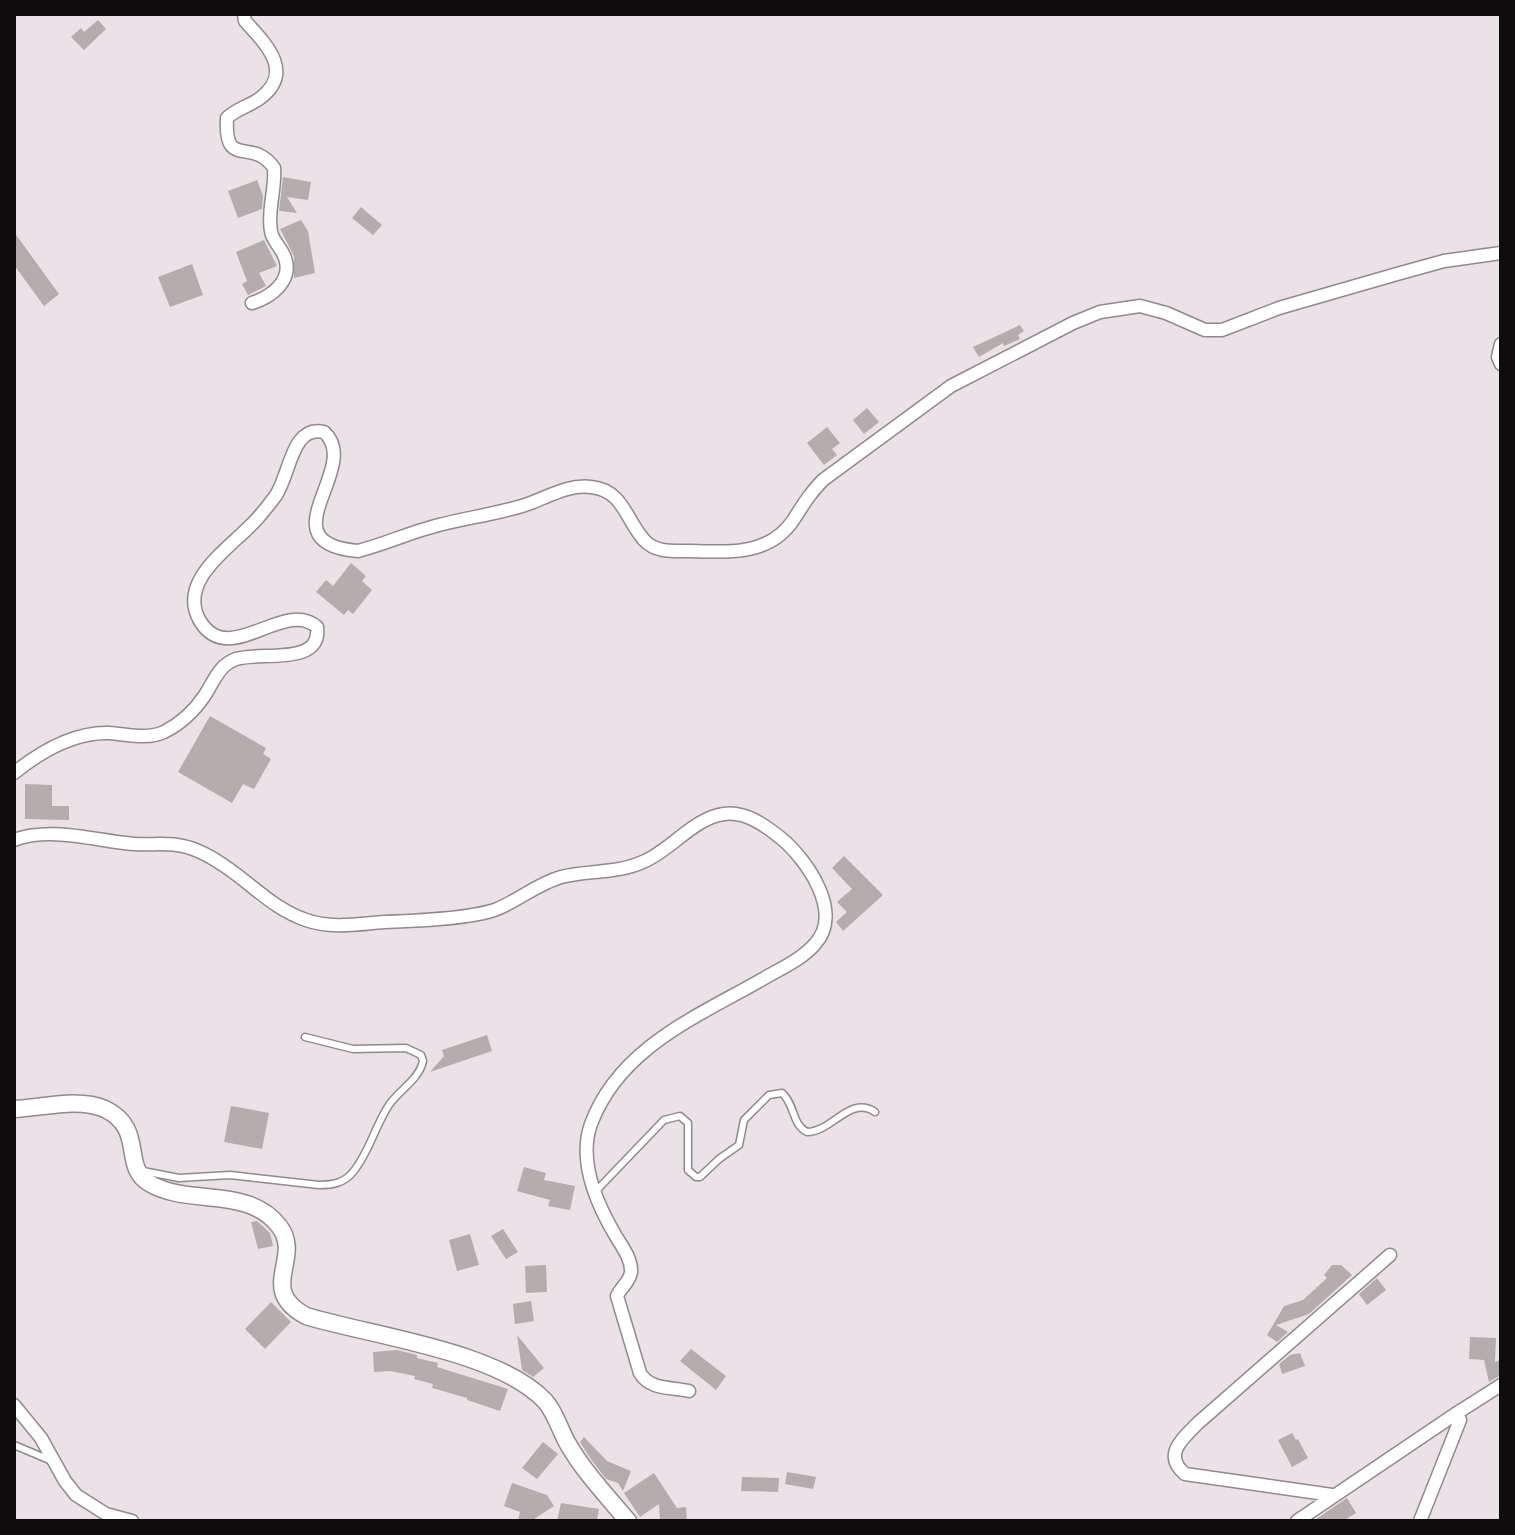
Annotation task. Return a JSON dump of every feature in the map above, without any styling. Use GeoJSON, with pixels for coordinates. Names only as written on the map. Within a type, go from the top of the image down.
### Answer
{"type":"FeatureCollection","features":[{"type":"Feature","properties":{"kind":"street"},"geometry":{"type":"LineString","coordinates":[[242,16],[272,54],[278,76],[260,98],[227,118],[227,143],[238,151],[261,155],[274,168],[271,234],[286,259],[287,268],[279,287],[272,294],[252,303]]}},
{"type":"Feature","properties":{"kind":"street"},"geometry":{"type":"LineString","coordinates":[[14,773],[34,757],[82,736],[104,733],[154,736],[191,712],[224,665],[246,656],[301,652],[314,644],[317,627],[310,621],[294,618],[243,636],[213,633],[198,619],[195,599],[197,588],[212,562],[253,524],[277,494],[295,448],[310,432],[324,432],[332,440],[334,448],[332,466],[315,518],[317,532],[327,543],[346,550],[358,551],[437,526],[519,507],[552,494],[589,486],[613,494],[643,539],[659,550],[752,550],[780,534],[794,520],[804,499],[823,480],[951,386],[1100,312],[1140,306],[1166,313],[1205,330],[1222,330],[1279,308],[1444,261],[1501,253]]}},
{"type":"Feature","properties":{"kind":"street"},"geometry":{"type":"LineString","coordinates":[[1501,344],[1498,357],[1501,364]]}},
{"type":"Feature","properties":{"kind":"street"},"geometry":{"type":"LineString","coordinates":[[14,840],[40,834],[190,848],[223,865],[258,893],[295,916],[325,926],[485,913],[559,878],[614,871],[648,860],[718,815],[732,813],[745,816],[767,827],[785,842],[814,880],[825,913],[823,934],[815,946],[800,957],[662,1037],[640,1054],[603,1100],[590,1126],[586,1154],[595,1192],[630,1264],[629,1279],[617,1296],[640,1373],[653,1386],[689,1391]]}},
{"type":"Feature","properties":{"kind":"street"},"geometry":{"type":"LineString","coordinates":[[14,1109],[77,1104],[102,1108],[123,1121],[135,1169],[150,1184],[243,1201],[268,1215],[284,1233],[281,1287],[283,1297],[296,1311],[331,1324],[462,1358],[499,1371],[537,1393],[548,1404],[580,1463],[628,1521]]}},
{"type":"Feature","properties":{"kind":"street"},"geometry":{"type":"LineString","coordinates":[[1332,1495],[1185,1474],[1177,1467],[1173,1457],[1177,1444],[1198,1423],[1390,1255]]}},
{"type":"Feature","properties":{"kind":"street"},"geometry":{"type":"LineString","coordinates":[[1297,1521],[1501,1385]]}},
{"type":"Feature","properties":{"kind":"street"},"geometry":{"type":"LineString","coordinates":[[14,1405],[30,1422],[65,1481],[90,1506],[132,1521]]}},
{"type":"Feature","properties":{"kind":"street"},"geometry":{"type":"LineString","coordinates":[[1420,1521],[1460,1420],[1457,1413]]}},
{"type":"Feature","properties":{"kind":"lane"},"geometry":{"type":"LineString","coordinates":[[135,1169],[179,1178],[230,1175],[319,1185],[332,1185],[346,1178],[362,1158],[391,1101],[416,1077],[423,1061],[421,1055],[406,1048],[353,1049],[305,1037]]}},
{"type":"Feature","properties":{"kind":"lane"},"geometry":{"type":"LineString","coordinates":[[595,1192],[664,1120],[673,1116],[685,1118],[688,1123],[688,1170],[700,1177],[739,1145],[744,1120],[769,1095],[782,1093],[798,1125],[807,1132],[822,1130],[853,1109],[869,1108],[875,1112]]}},
{"type":"Feature","properties":{"kind":"lane"},"geometry":{"type":"LineString","coordinates":[[14,1445],[55,1462]]}},
{"type":"Feature","properties":{"kind":"building"},"geometry":{"type":"Polygon","coordinates":[[[98,20],[106,29],[84,50],[71,37],[81,28],[84,32],[98,20]]]}},
{"type":"Feature","properties":{"kind":"building"},"geometry":{"type":"Polygon","coordinates":[[[283,177],[311,182],[308,200],[287,197],[297,213],[279,211],[283,177]]]}},
{"type":"Feature","properties":{"kind":"building"},"geometry":{"type":"Polygon","coordinates":[[[257,180],[263,196],[262,209],[238,218],[228,191],[257,180]]]}},
{"type":"Feature","properties":{"kind":"building"},"geometry":{"type":"Polygon","coordinates":[[[361,207],[382,225],[373,235],[352,218],[361,207]]]}},
{"type":"Feature","properties":{"kind":"building"},"geometry":{"type":"Polygon","coordinates":[[[301,220],[308,231],[315,273],[294,278],[294,256],[280,229],[301,220]]]}},
{"type":"Feature","properties":{"kind":"building"},"geometry":{"type":"Polygon","coordinates":[[[14,232],[59,294],[44,306],[14,265],[14,232]]]}},
{"type":"Feature","properties":{"kind":"building"},"geometry":{"type":"Polygon","coordinates":[[[264,240],[277,266],[259,273],[266,286],[248,295],[242,284],[247,281],[236,252],[264,240]]]}},
{"type":"Feature","properties":{"kind":"building"},"geometry":{"type":"Polygon","coordinates":[[[192,264],[203,295],[170,307],[158,277],[192,264]]]}},
{"type":"Feature","properties":{"kind":"building"},"geometry":{"type":"Polygon","coordinates":[[[1020,325],[1024,331],[1018,335],[1020,339],[1004,346],[1003,343],[979,357],[973,347],[1020,325]]]}},
{"type":"Feature","properties":{"kind":"building"},"geometry":{"type":"Polygon","coordinates":[[[867,408],[879,422],[864,434],[853,420],[867,408]]]}},
{"type":"Feature","properties":{"kind":"building"},"geometry":{"type":"Polygon","coordinates":[[[827,427],[840,443],[832,449],[837,455],[824,465],[807,443],[827,427]]]}},
{"type":"Feature","properties":{"kind":"building"},"geometry":{"type":"Polygon","coordinates":[[[351,563],[366,576],[362,581],[372,590],[353,614],[348,610],[344,615],[316,592],[326,580],[333,586],[351,563]]]}},
{"type":"Feature","properties":{"kind":"building"},"geometry":{"type":"Polygon","coordinates":[[[210,716],[266,748],[263,754],[271,759],[254,789],[243,784],[232,803],[178,772],[210,716]]]}},
{"type":"Feature","properties":{"kind":"building"},"geometry":{"type":"Polygon","coordinates":[[[25,784],[52,785],[52,806],[69,806],[69,820],[25,819],[25,784]]]}},
{"type":"Feature","properties":{"kind":"building"},"geometry":{"type":"Polygon","coordinates":[[[844,856],[883,895],[843,931],[836,922],[847,912],[837,902],[852,889],[832,868],[844,856]]]}},
{"type":"Feature","properties":{"kind":"building"},"geometry":{"type":"Polygon","coordinates":[[[487,1035],[492,1051],[430,1072],[444,1056],[442,1050],[487,1035]]]}},
{"type":"Feature","properties":{"kind":"building"},"geometry":{"type":"Polygon","coordinates":[[[231,1106],[269,1113],[262,1149],[224,1142],[231,1106]]]}},
{"type":"Feature","properties":{"kind":"building"},"geometry":{"type":"Polygon","coordinates":[[[524,1167],[546,1173],[544,1180],[575,1186],[570,1210],[548,1206],[550,1200],[517,1191],[524,1167]]]}},
{"type":"Feature","properties":{"kind":"building"},"geometry":{"type":"Polygon","coordinates":[[[257,1221],[270,1233],[273,1246],[258,1249],[251,1222],[257,1221]]]}},
{"type":"Feature","properties":{"kind":"building"},"geometry":{"type":"Polygon","coordinates":[[[503,1229],[518,1252],[506,1259],[491,1236],[503,1229]]]}},
{"type":"Feature","properties":{"kind":"building"},"geometry":{"type":"Polygon","coordinates":[[[470,1234],[479,1265],[457,1271],[449,1240],[470,1234]]]}},
{"type":"Feature","properties":{"kind":"building"},"geometry":{"type":"Polygon","coordinates":[[[546,1265],[547,1292],[526,1293],[525,1266],[546,1265]]]}},
{"type":"Feature","properties":{"kind":"building"},"geometry":{"type":"Polygon","coordinates":[[[1332,1265],[1341,1265],[1352,1275],[1309,1314],[1276,1325],[1288,1332],[1277,1342],[1267,1335],[1284,1306],[1303,1300],[1327,1278],[1324,1275],[1332,1265]]]}},
{"type":"Feature","properties":{"kind":"building"},"geometry":{"type":"Polygon","coordinates":[[[1377,1278],[1386,1290],[1367,1305],[1359,1294],[1377,1278]]]}},
{"type":"Feature","properties":{"kind":"building"},"geometry":{"type":"Polygon","coordinates":[[[531,1301],[534,1321],[515,1324],[513,1304],[531,1301]]]}},
{"type":"Feature","properties":{"kind":"building"},"geometry":{"type":"Polygon","coordinates":[[[271,1302],[291,1322],[265,1349],[245,1329],[271,1302]]]}},
{"type":"Feature","properties":{"kind":"building"},"geometry":{"type":"Polygon","coordinates":[[[517,1335],[544,1368],[533,1377],[522,1370],[517,1335]]]}},
{"type":"Feature","properties":{"kind":"building"},"geometry":{"type":"Polygon","coordinates":[[[1470,1337],[1496,1338],[1495,1362],[1501,1360],[1501,1375],[1489,1382],[1484,1360],[1469,1359],[1470,1337]]]}},
{"type":"Feature","properties":{"kind":"building"},"geometry":{"type":"Polygon","coordinates":[[[691,1349],[726,1376],[716,1390],[680,1361],[691,1349]]]}},
{"type":"Feature","properties":{"kind":"building"},"geometry":{"type":"Polygon","coordinates":[[[397,1350],[438,1363],[437,1367],[508,1389],[500,1411],[432,1388],[433,1384],[414,1379],[415,1376],[390,1371],[374,1372],[373,1352],[397,1350]]]}},
{"type":"Feature","properties":{"kind":"building"},"geometry":{"type":"Polygon","coordinates":[[[1300,1353],[1305,1366],[1282,1374],[1279,1364],[1290,1355],[1300,1353]]]}},
{"type":"Feature","properties":{"kind":"building"},"geometry":{"type":"Polygon","coordinates":[[[1292,1433],[1308,1458],[1292,1467],[1278,1440],[1292,1433]]]}},
{"type":"Feature","properties":{"kind":"building"},"geometry":{"type":"Polygon","coordinates":[[[584,1437],[607,1461],[631,1471],[623,1491],[618,1483],[606,1479],[590,1458],[580,1442],[584,1437]]]}},
{"type":"Feature","properties":{"kind":"building"},"geometry":{"type":"Polygon","coordinates":[[[543,1442],[558,1454],[537,1479],[522,1468],[543,1442]]]}},
{"type":"Feature","properties":{"kind":"building"},"geometry":{"type":"Polygon","coordinates":[[[787,1472],[816,1477],[813,1489],[785,1484],[787,1472]]]}},
{"type":"Feature","properties":{"kind":"building"},"geometry":{"type":"Polygon","coordinates":[[[654,1473],[677,1508],[686,1507],[687,1521],[660,1521],[659,1504],[640,1517],[624,1493],[654,1473]]]}},
{"type":"Feature","properties":{"kind":"building"},"geometry":{"type":"Polygon","coordinates":[[[742,1477],[779,1478],[778,1492],[741,1491],[742,1477]]]}},
{"type":"Feature","properties":{"kind":"building"},"geometry":{"type":"Polygon","coordinates":[[[512,1483],[547,1495],[554,1506],[531,1521],[518,1521],[520,1512],[504,1506],[512,1483]]]}},
{"type":"Feature","properties":{"kind":"building"},"geometry":{"type":"Polygon","coordinates":[[[1347,1498],[1356,1513],[1343,1521],[1313,1521],[1347,1498]]]}},
{"type":"Feature","properties":{"kind":"building"},"geometry":{"type":"Polygon","coordinates":[[[561,1503],[599,1509],[597,1521],[557,1521],[561,1503]]]}}]}
